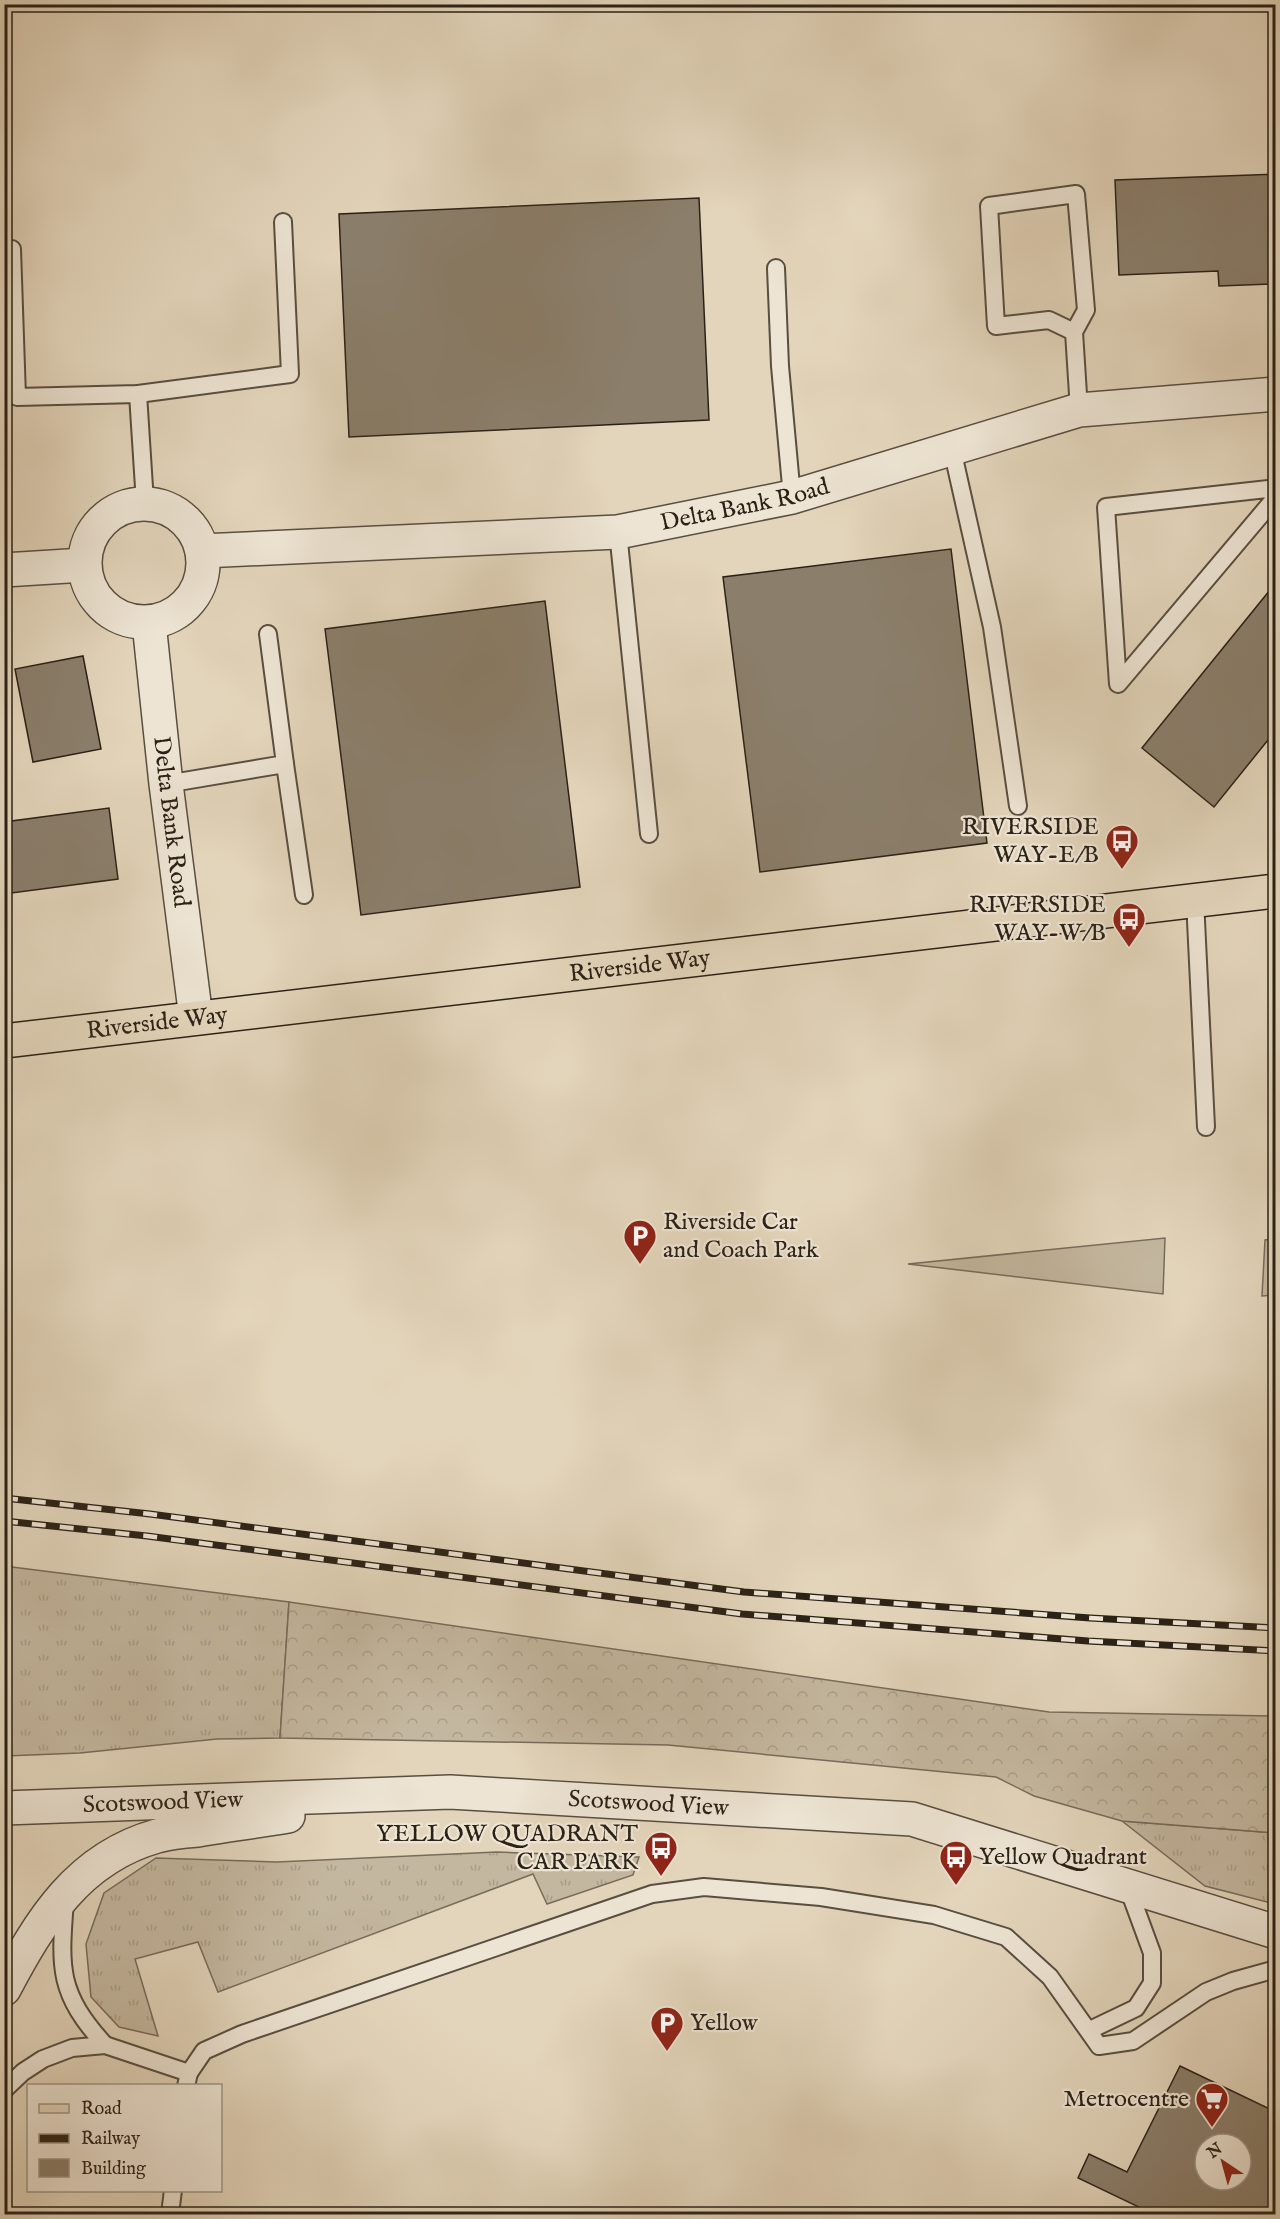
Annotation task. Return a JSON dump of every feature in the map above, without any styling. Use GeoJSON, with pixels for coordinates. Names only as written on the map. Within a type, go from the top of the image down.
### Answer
{"type":"FeatureCollection","features":[{"type":"Feature","properties":{"kind":"main road","name":"Riverside Way"},"geometry":{"type":"LineString","coordinates":[[4,1041],[1275,891]]}},
{"type":"Feature","properties":{"kind":"street","name":"Delta Bank Road"},"geometry":{"type":"LineString","coordinates":[[202,551],[618,532],[792,497],[1079,410],[1275,394]]}},
{"type":"Feature","properties":{"kind":"street"},"geometry":{"type":"LineString","coordinates":[[145,503],[165,507],[182,518],[195,532],[202,551],[203,571],[197,590],[185,607],[168,617],[149,623],[129,621],[111,614],[97,601],[88,584],[84,565],[87,546],[95,529],[109,515],[126,506],[145,503]]}},
{"type":"Feature","properties":{"kind":"street"},"geometry":{"type":"LineString","coordinates":[[4,570],[84,565]]}},
{"type":"Feature","properties":{"kind":"street","name":"Delta Bank Road"},"geometry":{"type":"LineString","coordinates":[[149,623],[166,784],[196,1018]]}},
{"type":"Feature","properties":{"kind":"street"},"geometry":{"type":"LineString","coordinates":[[4,1989],[30,1939],[66,1893],[86,1873],[113,1854],[157,1836],[450,1792]]}},
{"type":"Feature","properties":{"kind":"street","name":"Scotswood View"},"geometry":{"type":"LineString","coordinates":[[4,1808],[450,1792],[912,1819],[1275,1932]]}},
{"type":"Feature","properties":{"kind":"lane"},"geometry":{"type":"LineString","coordinates":[[1074,332],[1048,320],[996,326],[989,206],[1076,194],[1086,310],[1074,332],[1079,410]]}},
{"type":"Feature","properties":{"kind":"lane"},"geometry":{"type":"LineString","coordinates":[[12,249],[17,397],[138,394],[290,374],[283,222]]}},
{"type":"Feature","properties":{"kind":"lane"},"geometry":{"type":"LineString","coordinates":[[776,268],[780,366],[792,497]]}},
{"type":"Feature","properties":{"kind":"lane"},"geometry":{"type":"LineString","coordinates":[[138,394],[145,503]]}},
{"type":"Feature","properties":{"kind":"lane"},"geometry":{"type":"LineString","coordinates":[[952,449],[992,627],[1018,806]]}},
{"type":"Feature","properties":{"kind":"lane"},"geometry":{"type":"LineString","coordinates":[[1275,488],[1106,507],[1118,684],[1275,497]]}},
{"type":"Feature","properties":{"kind":"lane"},"geometry":{"type":"LineString","coordinates":[[618,532],[649,834]]}},
{"type":"Feature","properties":{"kind":"lane"},"geometry":{"type":"LineString","coordinates":[[268,634],[304,895]]}},
{"type":"Feature","properties":{"kind":"lane"},"geometry":{"type":"LineString","coordinates":[[166,784],[285,764]]}},
{"type":"Feature","properties":{"kind":"lane"},"geometry":{"type":"LineString","coordinates":[[1195,900],[1206,1127]]}},
{"type":"Feature","properties":{"kind":"lane"},"geometry":{"type":"LineString","coordinates":[[1090,2030],[1136,2008],[1152,1983],[1152,1953],[1127,1885]]}},
{"type":"Feature","properties":{"kind":"lane"},"geometry":{"type":"LineString","coordinates":[[66,1893],[62,1953],[65,1979],[73,2004],[87,2025],[105,2045],[188,2079],[204,2051],[242,2034],[652,1894],[704,1887],[822,1897],[934,1915],[1006,1937],[1050,1977],[1090,2030],[1099,2046],[1133,2041],[1206,1992],[1233,1981],[1275,1969]]}},
{"type":"Feature","properties":{"kind":"lane"},"geometry":{"type":"LineString","coordinates":[[4,2090],[22,2072],[43,2059],[72,2048],[105,2045]]}},
{"type":"Feature","properties":{"kind":"lane"},"geometry":{"type":"LineString","coordinates":[[170,2214],[173,2192]]}},
{"type":"Feature","properties":{"kind":"green space"},"geometry":{"type":"Polygon","coordinates":[[[1165,1238],[1163,1294],[908,1264],[1165,1238]]]}},
{"type":"Feature","properties":{"kind":"green space"},"geometry":{"type":"Polygon","coordinates":[[[1275,1239],[1275,1295],[1262,1296],[1265,1240],[1275,1239]]]}},
{"type":"Feature","properties":{"kind":"green space"},"geometry":{"type":"Polygon","coordinates":[[[4,1566],[289,1602],[280,1738],[217,1739],[80,1753],[5,1756],[4,1566]]]}},
{"type":"Feature","properties":{"kind":"green space"},"geometry":{"type":"Polygon","coordinates":[[[289,1602],[1049,1712],[1275,1716],[1275,1833],[1122,1821],[1034,1796],[996,1777],[668,1745],[280,1738],[289,1602]]]}},
{"type":"Feature","properties":{"kind":"green space"},"geometry":{"type":"Polygon","coordinates":[[[1122,1821],[1275,1833],[1275,1904],[1205,1886],[1122,1821]]]}},
{"type":"Feature","properties":{"kind":"green space"},"geometry":{"type":"Polygon","coordinates":[[[497,1852],[639,1857],[633,1875],[547,1904],[533,1874],[218,1992],[198,1942],[135,1959],[158,2036],[119,2027],[91,1997],[86,1944],[104,1893],[156,1858],[277,1862],[497,1852]]]}},
{"type":"Feature","properties":{"kind":"building"},"geometry":{"type":"Polygon","coordinates":[[[1276,174],[1276,268],[1271,268],[1271,284],[1219,286],[1218,271],[1119,275],[1115,180],[1276,174]]]}},
{"type":"Feature","properties":{"kind":"building"},"geometry":{"type":"Polygon","coordinates":[[[699,198],[709,420],[349,437],[339,214],[699,198]]]}},
{"type":"Feature","properties":{"kind":"building"},"geometry":{"type":"Polygon","coordinates":[[[951,549],[987,843],[760,872],[723,577],[951,549]]]}},
{"type":"Feature","properties":{"kind":"building"},"geometry":{"type":"Polygon","coordinates":[[[1276,585],[1276,730],[1214,807],[1142,748],[1276,585]]]}},
{"type":"Feature","properties":{"kind":"building"},"geometry":{"type":"Polygon","coordinates":[[[545,601],[580,887],[361,915],[325,629],[545,601]]]}},
{"type":"Feature","properties":{"kind":"building"},"geometry":{"type":"Polygon","coordinates":[[[83,656],[101,749],[33,762],[15,669],[83,656]]]}},
{"type":"Feature","properties":{"kind":"building"},"geometry":{"type":"Polygon","coordinates":[[[109,808],[118,879],[4,894],[4,822],[109,808]]]}},
{"type":"Feature","properties":{"kind":"building","name":"Metrocentre"},"geometry":{"type":"Polygon","coordinates":[[[1180,2066],[1276,2112],[1276,2214],[1138,2214],[1141,2208],[1078,2178],[1089,2154],[1127,2172],[1180,2066]]]}},
{"type":"Feature","properties":{"kind":"railway"},"geometry":{"type":"LineString","coordinates":[[4,1498],[150,1514],[744,1592],[1090,1618],[1276,1628]]}},
{"type":"Feature","properties":{"kind":"railway"},"geometry":{"type":"LineString","coordinates":[[4,1521],[147,1536],[742,1614],[1088,1641],[1276,1651]]}},
{"type":"Feature","properties":{"kind":"place","name":"RIVERSIDE WAY-E/B"},"geometry":{"type":"Point","coordinates":[1122,870]}},
{"type":"Feature","properties":{"kind":"place","name":"RIVERSIDE WAY-W/B"},"geometry":{"type":"Point","coordinates":[1129,948]}},
{"type":"Feature","properties":{"kind":"place","name":"Riverside Car and Coach Park"},"geometry":{"type":"Point","coordinates":[640,1265]}},
{"type":"Feature","properties":{"kind":"place","name":"YELLOW QUADRANT CAR PARK"},"geometry":{"type":"Point","coordinates":[661,1877]}},
{"type":"Feature","properties":{"kind":"place","name":"Yellow Quadrant"},"geometry":{"type":"Point","coordinates":[956,1886]}},
{"type":"Feature","properties":{"kind":"place","name":"Yellow"},"geometry":{"type":"Point","coordinates":[667,2052]}},
{"type":"Feature","properties":{"kind":"place","name":"Metrocentre"},"geometry":{"type":"Point","coordinates":[1212,2128]}}]}
